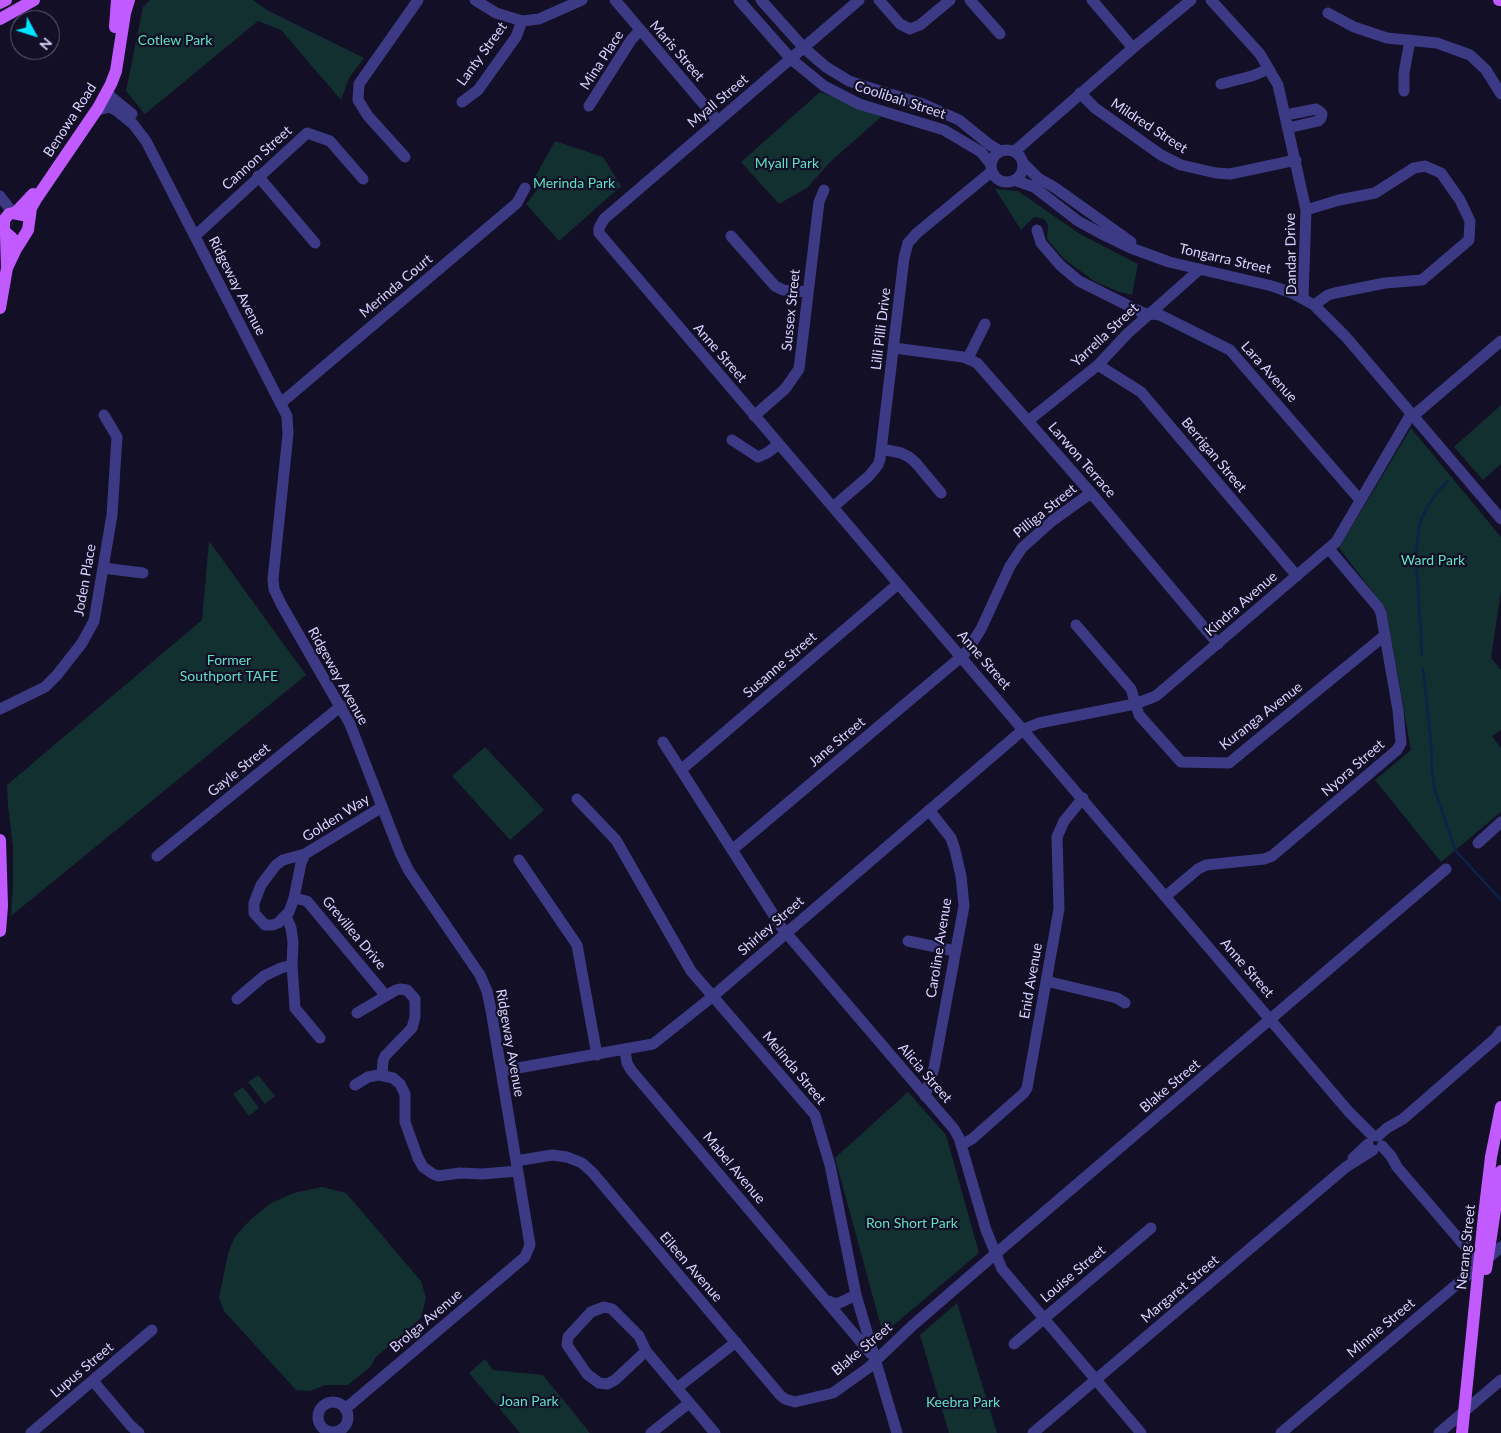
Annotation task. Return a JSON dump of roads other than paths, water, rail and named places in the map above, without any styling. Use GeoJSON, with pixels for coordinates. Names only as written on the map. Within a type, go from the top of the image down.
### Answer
{"type":"FeatureCollection","features":[{"type":"Feature","properties":{"kind":"main road"},"geometry":{"type":"LineString","coordinates":[[0,3],[6,0]]}},
{"type":"Feature","properties":{"kind":"main road"},"geometry":{"type":"LineString","coordinates":[[0,18],[34,0]]}},
{"type":"Feature","properties":{"kind":"main road","name":"Benowa Road"},"geometry":{"type":"LineString","coordinates":[[6,225],[32,195],[99,97],[110,65],[117,0]]}},
{"type":"Feature","properties":{"kind":"main road","name":"Benowa Road"},"geometry":{"type":"LineString","coordinates":[[24,236],[28,230],[28,222],[36,199],[98,110],[108,91],[116,70],[125,13],[129,0]]}},
{"type":"Feature","properties":{"kind":"main road"},"geometry":{"type":"LineString","coordinates":[[6,225],[24,215],[28,222]]}},
{"type":"Feature","properties":{"kind":"main road"},"geometry":{"type":"LineString","coordinates":[[6,225],[13,239],[24,236]]}},
{"type":"Feature","properties":{"kind":"main road"},"geometry":{"type":"LineString","coordinates":[[0,308],[7,268],[6,225]]}},
{"type":"Feature","properties":{"kind":"main road"},"geometry":{"type":"LineString","coordinates":[[7,268],[24,236]]}},
{"type":"Feature","properties":{"kind":"main road"},"geometry":{"type":"LineString","coordinates":[[0,840],[2,906],[0,931]]}},
{"type":"Feature","properties":{"kind":"main road","name":"Nerang Street"},"geometry":{"type":"LineString","coordinates":[[1462,1433],[1483,1261],[1491,1157],[1501,1107]]}},
{"type":"Feature","properties":{"kind":"main road","name":"Nerang Street"},"geometry":{"type":"LineString","coordinates":[[1483,1261],[1501,1170]]}},
{"type":"Feature","properties":{"kind":"main road"},"geometry":{"type":"LineString","coordinates":[[1496,1202],[1498,1212],[1497,1225],[1501,1232]]}},
{"type":"Feature","properties":{"kind":"street"},"geometry":{"type":"LineString","coordinates":[[404,157],[368,116],[358,100],[360,84],[418,0]]}},
{"type":"Feature","properties":{"kind":"street"},"geometry":{"type":"LineString","coordinates":[[476,0],[496,13],[522,21],[539,19],[582,0]]}},
{"type":"Feature","properties":{"kind":"street","name":"Maris Street"},"geometry":{"type":"LineString","coordinates":[[614,0],[718,121]]}},
{"type":"Feature","properties":{"kind":"street","name":"Coolibah Street"},"geometry":{"type":"LineString","coordinates":[[739,0],[791,59],[813,79],[848,99],[944,130],[981,152],[991,167]]}},
{"type":"Feature","properties":{"kind":"street","name":"Coolibah Street"},"geometry":{"type":"LineString","coordinates":[[761,0],[804,48],[826,67],[849,80],[923,104],[959,120],[1000,151]]}},
{"type":"Feature","properties":{"kind":"street","name":"Myall Street"},"geometry":{"type":"LineString","coordinates":[[599,228],[604,219],[859,0]]}},
{"type":"Feature","properties":{"kind":"street"},"geometry":{"type":"LineString","coordinates":[[879,0],[900,24],[910,29],[920,25],[950,0]]}},
{"type":"Feature","properties":{"kind":"street"},"geometry":{"type":"LineString","coordinates":[[970,0],[1000,34]]}},
{"type":"Feature","properties":{"kind":"street"},"geometry":{"type":"LineString","coordinates":[[1092,0],[1133,48]]}},
{"type":"Feature","properties":{"kind":"street"},"geometry":{"type":"LineString","coordinates":[[1015,151],[1080,93],[1191,0]]}},
{"type":"Feature","properties":{"kind":"street","name":"Dandar Drive"},"geometry":{"type":"LineString","coordinates":[[1211,0],[1260,54],[1278,85],[1306,210],[1303,299],[1314,305],[1346,337],[1501,519]]}},
{"type":"Feature","properties":{"kind":"street"},"geometry":{"type":"LineString","coordinates":[[1328,13],[1354,28],[1386,38],[1437,43],[1470,55],[1486,70],[1501,94]]}},
{"type":"Feature","properties":{"kind":"street","name":"Lanty Street"},"geometry":{"type":"LineString","coordinates":[[462,102],[478,90],[516,37],[522,21]]}},
{"type":"Feature","properties":{"kind":"street","name":"Mina Place"},"geometry":{"type":"LineString","coordinates":[[589,106],[631,40],[640,30]]}},
{"type":"Feature","properties":{"kind":"street"},"geometry":{"type":"LineString","coordinates":[[1404,91],[1404,73],[1410,40]]}},
{"type":"Feature","properties":{"kind":"street"},"geometry":{"type":"LineString","coordinates":[[1221,84],[1270,69]]}},
{"type":"Feature","properties":{"kind":"street","name":"Ridgeway Avenue"},"geometry":{"type":"LineString","coordinates":[[108,91],[110,96],[137,118],[146,141],[287,416],[288,434],[273,579],[274,589],[350,724],[409,872],[467,955],[484,983],[491,1010],[530,1245],[525,1257]]}},
{"type":"Feature","properties":{"kind":"street","name":"Mildred Street"},"geometry":{"type":"LineString","coordinates":[[1080,93],[1095,108],[1110,119],[1161,155],[1181,165],[1216,173],[1230,174],[1296,160]]}},
{"type":"Feature","properties":{"kind":"street","name":"Ridgeway Avenue"},"geometry":{"type":"LineString","coordinates":[[98,110],[110,107],[117,111],[133,124],[146,141]]}},
{"type":"Feature","properties":{"kind":"street"},"geometry":{"type":"LineString","coordinates":[[1286,115],[1316,109],[1322,114],[1318,121],[1288,128]]}},
{"type":"Feature","properties":{"kind":"street","name":"Cannon Street"},"geometry":{"type":"LineString","coordinates":[[194,236],[307,133],[330,141],[363,179]]}},
{"type":"Feature","properties":{"kind":"street"},"geometry":{"type":"LineString","coordinates":[[1010,150],[1019,154],[1023,163],[1022,173],[1014,180],[1005,182],[994,176],[991,167],[992,158],[1000,151],[1010,150]]}},
{"type":"Feature","properties":{"kind":"street","name":"Tongarra Street"},"geometry":{"type":"LineString","coordinates":[[1023,163],[1038,178],[1066,195],[1139,250]]}},
{"type":"Feature","properties":{"kind":"street"},"geometry":{"type":"LineString","coordinates":[[1306,210],[1338,200],[1375,193],[1414,168],[1425,166],[1440,173],[1460,200],[1470,221],[1469,240],[1422,280],[1385,283],[1335,293],[1328,295],[1314,305]]}},
{"type":"Feature","properties":{"kind":"street","name":"Lilli Pilli Drive"},"geometry":{"type":"LineString","coordinates":[[833,507],[869,476],[878,465],[882,449],[904,258],[908,243],[991,167]]}},
{"type":"Feature","properties":{"kind":"street"},"geometry":{"type":"LineString","coordinates":[[258,176],[315,242]]}},
{"type":"Feature","properties":{"kind":"street","name":"Tongarra Street"},"geometry":{"type":"LineString","coordinates":[[1014,180],[1034,187],[1066,213],[1100,234],[1169,262],[1272,286],[1303,299]]}},
{"type":"Feature","properties":{"kind":"street","name":"Merinda Court"},"geometry":{"type":"LineString","coordinates":[[281,403],[517,203],[525,188]]}},
{"type":"Feature","properties":{"kind":"street","name":"Sussex Street"},"geometry":{"type":"LineString","coordinates":[[754,416],[785,389],[799,369],[819,202],[824,190]]}},
{"type":"Feature","properties":{"kind":"street"},"geometry":{"type":"LineString","coordinates":[[0,198],[6,225]]}},
{"type":"Feature","properties":{"kind":"street","name":"Anne Street"},"geometry":{"type":"LineString","coordinates":[[599,228],[599,233],[603,239],[1083,798],[1375,1143],[1483,1261]]}},
{"type":"Feature","properties":{"kind":"street","name":"Lara Avenue"},"geometry":{"type":"LineString","coordinates":[[1037,230],[1041,243],[1060,265],[1079,281],[1143,313],[1160,315],[1230,350],[1360,500]]}},
{"type":"Feature","properties":{"kind":"street"},"geometry":{"type":"LineString","coordinates":[[731,236],[774,286],[783,290],[808,292]]}},
{"type":"Feature","properties":{"kind":"street","name":"Yarrella Street"},"geometry":{"type":"LineString","coordinates":[[1028,421],[1098,364],[1127,334],[1200,269]]}},
{"type":"Feature","properties":{"kind":"street"},"geometry":{"type":"LineString","coordinates":[[894,348],[968,358],[985,324]]}},
{"type":"Feature","properties":{"kind":"street","name":"Kindra Avenue"},"geometry":{"type":"LineString","coordinates":[[1024,729],[1049,720],[1146,702],[1156,696],[1336,542],[1412,415],[1501,341]]}},
{"type":"Feature","properties":{"kind":"street","name":"Larwon Terrace"},"geometry":{"type":"LineString","coordinates":[[968,358],[982,368],[1091,493],[1218,644]]}},
{"type":"Feature","properties":{"kind":"street","name":"Berrigan Street"},"geometry":{"type":"LineString","coordinates":[[1098,364],[1141,392],[1297,576]]}},
{"type":"Feature","properties":{"kind":"street","name":"Joden Place"},"geometry":{"type":"LineString","coordinates":[[0,709],[45,687],[57,676],[82,642],[94,621],[112,515],[117,437],[104,416]]}},
{"type":"Feature","properties":{"kind":"street"},"geometry":{"type":"LineString","coordinates":[[732,440],[758,457],[766,454],[779,444]]}},
{"type":"Feature","properties":{"kind":"street"},"geometry":{"type":"LineString","coordinates":[[882,449],[901,453],[916,462],[941,493]]}},
{"type":"Feature","properties":{"kind":"street","name":"Pilliga Street"},"geometry":{"type":"LineString","coordinates":[[961,657],[967,651],[980,629],[1010,566],[1022,548],[1052,521],[1091,493]]}},
{"type":"Feature","properties":{"kind":"street","name":"Nyora Street"},"geometry":{"type":"LineString","coordinates":[[1166,896],[1198,869],[1206,865],[1264,859],[1272,856],[1397,750],[1401,743],[1401,733],[1382,618],[1378,607],[1329,549]]}},
{"type":"Feature","properties":{"kind":"street"},"geometry":{"type":"LineString","coordinates":[[103,568],[143,574]]}},
{"type":"Feature","properties":{"kind":"street","name":"Susanne Street"},"geometry":{"type":"LineString","coordinates":[[682,769],[898,584]]}},
{"type":"Feature","properties":{"kind":"street"},"geometry":{"type":"LineString","coordinates":[[1076,625],[1131,689],[1135,704]]}},
{"type":"Feature","properties":{"kind":"street","name":"Kuranga Avenue"},"geometry":{"type":"LineString","coordinates":[[1135,704],[1139,715],[1181,762],[1229,763],[1384,636]]}},
{"type":"Feature","properties":{"kind":"street","name":"Jane Street"},"geometry":{"type":"LineString","coordinates":[[732,850],[961,657]]}},
{"type":"Feature","properties":{"kind":"street","name":"Gayle Street"},"geometry":{"type":"LineString","coordinates":[[157,856],[341,706]]}},
{"type":"Feature","properties":{"kind":"street","name":"Shirley Street"},"geometry":{"type":"LineString","coordinates":[[501,1071],[625,1051],[658,1042],[1024,729]]}},
{"type":"Feature","properties":{"kind":"street","name":"Alicia Street"},"geometry":{"type":"LineString","coordinates":[[663,742],[786,933],[954,1129],[961,1145],[986,1230],[1002,1269],[1141,1433]]}},
{"type":"Feature","properties":{"kind":"street","name":"Enid Avenue"},"geometry":{"type":"LineString","coordinates":[[961,1145],[972,1139],[1024,1093],[1027,1088],[1059,909],[1057,837],[1064,820],[1083,798]]}},
{"type":"Feature","properties":{"kind":"street","name":"Melinda Street"},"geometry":{"type":"LineString","coordinates":[[577,799],[616,840],[683,959],[712,997],[815,1114],[830,1165],[856,1296],[897,1433]]}},
{"type":"Feature","properties":{"kind":"street","name":"Golden Way"},"geometry":{"type":"LineString","coordinates":[[305,854],[299,871],[294,898],[286,916],[278,923],[265,925],[254,913],[257,895],[261,885],[276,865],[283,860],[305,854],[382,807]]}},
{"type":"Feature","properties":{"kind":"street","name":"Caroline Avenue"},"geometry":{"type":"LineString","coordinates":[[925,1096],[934,1068],[964,906],[961,876],[951,838],[929,810]]}},
{"type":"Feature","properties":{"kind":"street"},"geometry":{"type":"LineString","coordinates":[[1478,843],[1501,822]]}},
{"type":"Feature","properties":{"kind":"street"},"geometry":{"type":"LineString","coordinates":[[519,860],[577,945],[597,1056]]}},
{"type":"Feature","properties":{"kind":"street","name":"Blake Street"},"geometry":{"type":"LineString","coordinates":[[838,1390],[874,1357],[1446,869]]}},
{"type":"Feature","properties":{"kind":"street","name":"Grevillea Drive"},"geometry":{"type":"LineString","coordinates":[[294,898],[307,901],[386,996]]}},
{"type":"Feature","properties":{"kind":"street"},"geometry":{"type":"LineString","coordinates":[[286,916],[291,928],[295,1008],[320,1038]]}},
{"type":"Feature","properties":{"kind":"street"},"geometry":{"type":"LineString","coordinates":[[908,941],[956,951]]}},
{"type":"Feature","properties":{"kind":"street"},"geometry":{"type":"LineString","coordinates":[[237,999],[264,976],[292,965]]}},
{"type":"Feature","properties":{"kind":"street"},"geometry":{"type":"LineString","coordinates":[[1046,981],[1117,998],[1125,1003]]}},
{"type":"Feature","properties":{"kind":"street"},"geometry":{"type":"LineString","coordinates":[[355,1085],[368,1078],[382,1075],[385,1056],[412,1028],[416,1010],[414,998],[407,990],[396,990],[357,1013]]}},
{"type":"Feature","properties":{"kind":"street","name":"Margaret Street"},"geometry":{"type":"LineString","coordinates":[[1033,1433],[1375,1143],[1387,1128],[1403,1119],[1499,1035]]}},
{"type":"Feature","properties":{"kind":"street","name":"Mabel Avenue"},"geometry":{"type":"LineString","coordinates":[[625,1051],[631,1070],[874,1357]]}},
{"type":"Feature","properties":{"kind":"street","name":"Eileen Avenue"},"geometry":{"type":"LineString","coordinates":[[382,1075],[393,1078],[403,1088],[405,1094],[405,1122],[418,1158],[423,1167],[432,1174],[438,1176],[460,1173],[482,1174],[552,1155],[575,1159],[588,1168],[784,1399],[795,1402],[838,1390]]}},
{"type":"Feature","properties":{"kind":"street","name":"Louise Street"},"geometry":{"type":"LineString","coordinates":[[1014,1344],[1151,1228]]}},
{"type":"Feature","properties":{"kind":"street","name":"Minnie Street"},"geometry":{"type":"LineString","coordinates":[[1281,1433],[1501,1247]]}},
{"type":"Feature","properties":{"kind":"street","name":"Brolga Avenue"},"geometry":{"type":"LineString","coordinates":[[345,1409],[525,1257]]}},
{"type":"Feature","properties":{"kind":"street"},"geometry":{"type":"LineString","coordinates":[[828,1301],[837,1304],[856,1296]]}},
{"type":"Feature","properties":{"kind":"street"},"geometry":{"type":"LineString","coordinates":[[646,1351],[615,1380],[607,1384],[599,1383],[587,1374],[567,1345],[568,1337],[591,1312],[604,1307],[612,1309],[639,1336],[646,1351],[715,1433]]}},
{"type":"Feature","properties":{"kind":"street","name":"Lupus Street"},"geometry":{"type":"LineString","coordinates":[[31,1433],[152,1330]]}},
{"type":"Feature","properties":{"kind":"street"},"geometry":{"type":"LineString","coordinates":[[677,1388],[736,1342]]}},
{"type":"Feature","properties":{"kind":"street"},"geometry":{"type":"LineString","coordinates":[[1439,1433],[1501,1380]]}},
{"type":"Feature","properties":{"kind":"street"},"geometry":{"type":"LineString","coordinates":[[93,1382],[139,1433]]}},
{"type":"Feature","properties":{"kind":"street"},"geometry":{"type":"LineString","coordinates":[[334,1402],[342,1405],[345,1409],[347,1421],[345,1431],[322,1431],[317,1418],[322,1406],[334,1402]]}},
{"type":"Feature","properties":{"kind":"street"},"geometry":{"type":"LineString","coordinates":[[650,1433],[689,1403]]}},
{"type":"Feature","properties":{"kind":"waterway"},"geometry":{"type":"LineString","coordinates":[[1422,655],[1416,556],[1419,525],[1427,507],[1448,481]]}},
{"type":"Feature","properties":{"kind":"waterway"},"geometry":{"type":"LineString","coordinates":[[1423,668],[1435,791],[1455,850],[1501,900]]}},
{"type":"Feature","properties":{"kind":"park label","name":"Cotlew Park"},"geometry":{"type":"Point","coordinates":[175,40]}},
{"type":"Feature","properties":{"kind":"park label","name":"Myall Park"},"geometry":{"type":"Point","coordinates":[787,163]}},
{"type":"Feature","properties":{"kind":"park label","name":"Merinda Park"},"geometry":{"type":"Point","coordinates":[574,183]}},
{"type":"Feature","properties":{"kind":"park label","name":"Ward Park"},"geometry":{"type":"Point","coordinates":[1433,560]}},
{"type":"Feature","properties":{"kind":"park label","name":"Former Southport TAFE"},"geometry":{"type":"Point","coordinates":[229,668]}},
{"type":"Feature","properties":{"kind":"park label","name":"Ron Short Park"},"geometry":{"type":"Point","coordinates":[912,1223]}},
{"type":"Feature","properties":{"kind":"park label","name":"Joan Park"},"geometry":{"type":"Point","coordinates":[529,1401]}},
{"type":"Feature","properties":{"kind":"park label","name":"Keebra Park"},"geometry":{"type":"Point","coordinates":[963,1402]}}]}
